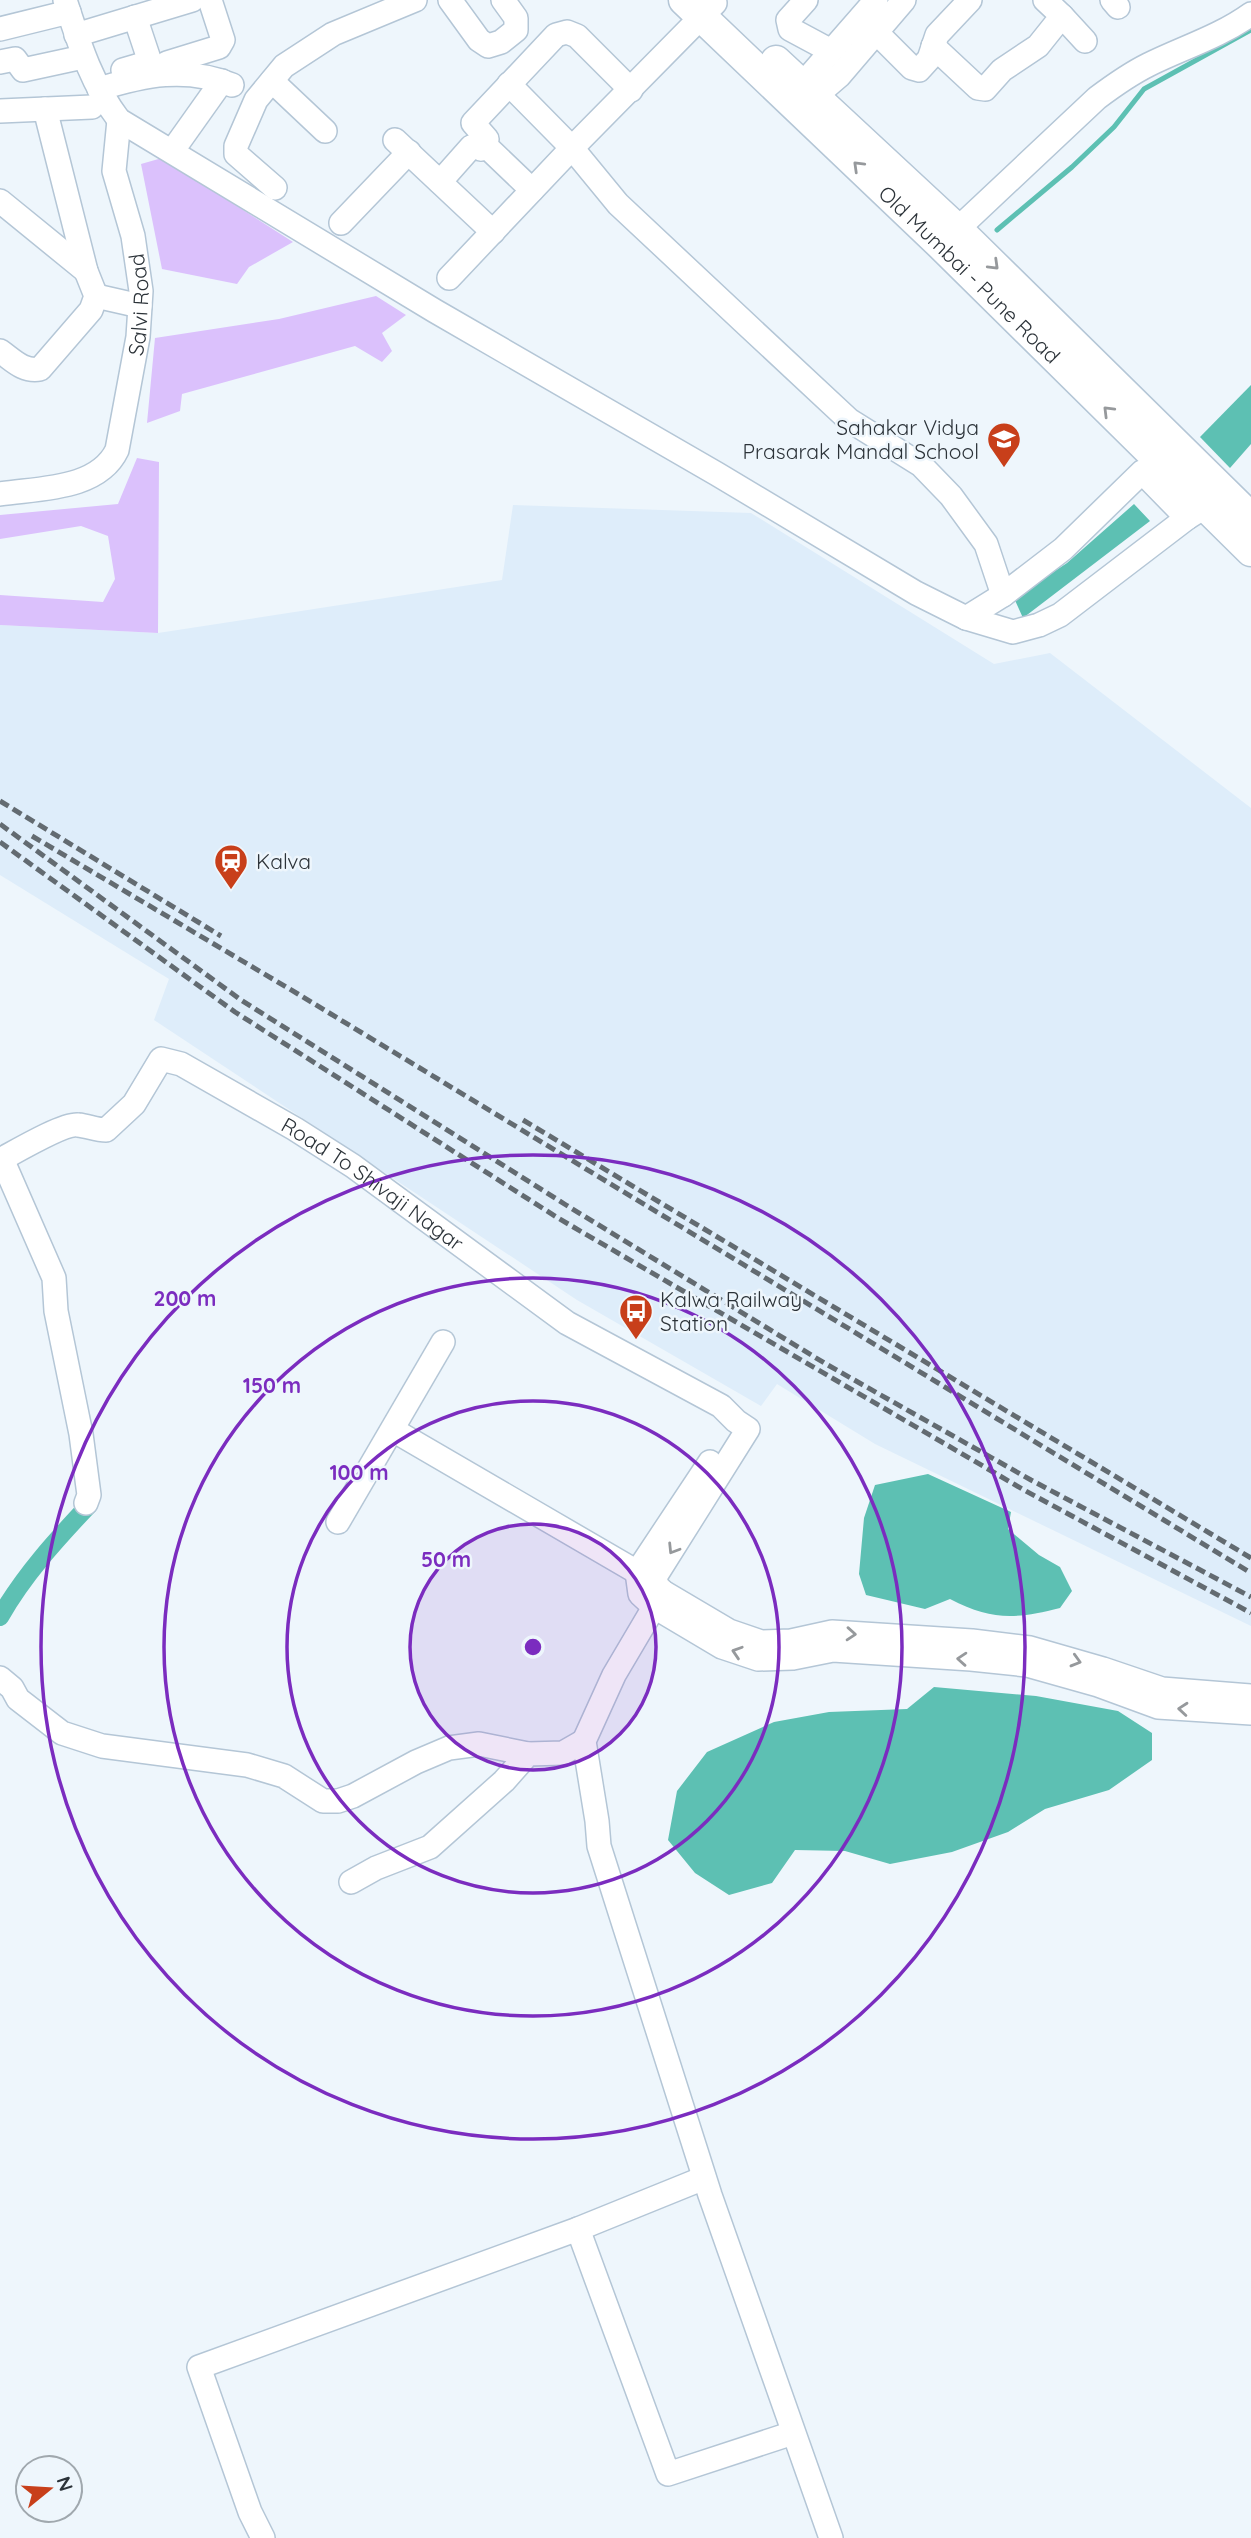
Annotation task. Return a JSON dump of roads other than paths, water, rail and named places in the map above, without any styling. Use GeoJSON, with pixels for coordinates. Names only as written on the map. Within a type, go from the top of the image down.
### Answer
{"type":"FeatureCollection","features":[{"type":"Feature","properties":{"kind":"main road","name":"Old Mumbai - Pune Road"},"geometry":{"type":"LineString","coordinates":[[703,5],[949,237],[1251,551]]}},
{"type":"Feature","properties":{"kind":"main road","name":"Old Mumbai - Pune Road"},"geometry":{"type":"LineString","coordinates":[[949,237],[1141,457],[1205,505],[1251,518]]}},
{"type":"Feature","properties":{"kind":"street"},"geometry":{"type":"LineString","coordinates":[[0,62],[15,59],[23,71],[80,46],[135,17],[192,0]]}},
{"type":"Feature","properties":{"kind":"street"},"geometry":{"type":"LineString","coordinates":[[167,63],[219,47],[223,40],[210,0]]}},
{"type":"Feature","properties":{"kind":"street"},"geometry":{"type":"LineString","coordinates":[[275,188],[237,156],[236,150],[256,100],[284,66],[333,34],[415,0]]}},
{"type":"Feature","properties":{"kind":"street"},"geometry":{"type":"LineString","coordinates":[[450,0],[479,40],[488,46],[501,42],[516,30],[516,18],[503,0]]}},
{"type":"Feature","properties":{"kind":"street"},"geometry":{"type":"LineString","coordinates":[[806,0],[788,20],[790,29],[831,51]]}},
{"type":"Feature","properties":{"kind":"street"},"geometry":{"type":"LineString","coordinates":[[802,98],[831,51],[876,0]]}},
{"type":"Feature","properties":{"kind":"street"},"geometry":{"type":"LineString","coordinates":[[802,98],[839,76],[904,0]]}},
{"type":"Feature","properties":{"kind":"street"},"geometry":{"type":"LineString","coordinates":[[876,32],[912,68],[919,70],[929,59],[937,35],[970,0]]}},
{"type":"Feature","properties":{"kind":"street"},"geometry":{"type":"LineString","coordinates":[[1045,0],[1086,41]]}},
{"type":"Feature","properties":{"kind":"street"},"geometry":{"type":"LineString","coordinates":[[449,278],[631,90],[703,5]]}},
{"type":"Feature","properties":{"kind":"street"},"geometry":{"type":"LineString","coordinates":[[0,29],[67,6],[95,92],[119,120],[173,150],[435,311],[916,593],[966,618],[1013,632],[1040,625],[1059,615],[1205,505]]}},
{"type":"Feature","properties":{"kind":"street"},"geometry":{"type":"LineString","coordinates":[[949,237],[1097,98],[1146,66],[1221,32],[1251,14]]}},
{"type":"Feature","properties":{"kind":"street"},"geometry":{"type":"LineString","coordinates":[[933,47],[978,88],[985,89],[1002,69],[1038,46],[1062,16]]}},
{"type":"Feature","properties":{"kind":"street"},"geometry":{"type":"LineString","coordinates":[[95,92],[147,63],[149,59],[135,17]]}},
{"type":"Feature","properties":{"kind":"street"},"geometry":{"type":"LineString","coordinates":[[440,182],[471,147],[476,145],[481,149],[486,146],[488,141],[474,126],[473,120],[556,35],[567,32],[577,36],[631,90]]}},
{"type":"Feature","properties":{"kind":"street"},"geometry":{"type":"LineString","coordinates":[[0,111],[45,109],[140,76],[174,73],[201,75],[227,83],[173,150]]}},
{"type":"Feature","properties":{"kind":"street"},"geometry":{"type":"LineString","coordinates":[[272,81],[324,131]]}},
{"type":"Feature","properties":{"kind":"street"},"geometry":{"type":"LineString","coordinates":[[509,84],[572,148],[618,204],[849,420],[921,466],[951,496],[986,544],[1003,595]]}},
{"type":"Feature","properties":{"kind":"street"},"geometry":{"type":"LineString","coordinates":[[0,351],[22,367],[40,369],[91,310],[96,296],[86,271],[45,109]]}},
{"type":"Feature","properties":{"kind":"street","name":"Salvi Road"},"geometry":{"type":"LineString","coordinates":[[0,494],[84,479],[111,462],[117,450],[138,337],[141,291],[133,236],[114,171],[119,120]]}},
{"type":"Feature","properties":{"kind":"street"},"geometry":{"type":"LineString","coordinates":[[341,223],[402,146],[493,232]]}},
{"type":"Feature","properties":{"kind":"street"},"geometry":{"type":"LineString","coordinates":[[486,146],[532,190]]}},
{"type":"Feature","properties":{"kind":"street"},"geometry":{"type":"LineString","coordinates":[[0,201],[86,271]]}},
{"type":"Feature","properties":{"kind":"street"},"geometry":{"type":"LineString","coordinates":[[96,296],[140,306]]}},
{"type":"Feature","properties":{"kind":"street"},"geometry":{"type":"LineString","coordinates":[[966,618],[1003,595],[1063,549],[1141,457]]}},
{"type":"Feature","properties":{"kind":"street","name":"Road To Shivaji Nagar"},"geometry":{"type":"LineString","coordinates":[[1,1159],[76,1124],[106,1130],[134,1104],[161,1059],[181,1064],[295,1129],[353,1166],[567,1323],[721,1406],[742,1425],[653,1587]]}},
{"type":"Feature","properties":{"kind":"street"},"geometry":{"type":"LineString","coordinates":[[1,1159],[54,1278],[55,1311],[81,1434],[89,1495],[86,1503]]}},
{"type":"Feature","properties":{"kind":"street"},"geometry":{"type":"LineString","coordinates":[[338,1522],[443,1342]]}},
{"type":"Feature","properties":{"kind":"street"},"geometry":{"type":"LineString","coordinates":[[393,1430],[729,1631],[761,1642],[791,1641],[832,1633],[1007,1645],[1030,1648],[1103,1668],[1162,1689],[1251,1696]]}},
{"type":"Feature","properties":{"kind":"street"},"geometry":{"type":"LineString","coordinates":[[653,1587],[722,1647],[758,1659],[793,1658],[833,1650],[1027,1665],[1098,1685],[1158,1707],[1251,1713]]}},
{"type":"Feature","properties":{"kind":"street"},"geometry":{"type":"LineString","coordinates":[[653,1587],[584,1741],[599,1846],[704,2178],[831,2538]]}},
{"type":"Feature","properties":{"kind":"street"},"geometry":{"type":"LineString","coordinates":[[0,1678],[12,1688],[18,1699],[62,1732],[102,1746],[247,1765],[284,1776],[324,1801],[338,1801],[353,1796],[416,1762],[449,1748],[479,1744],[528,1754],[563,1753],[584,1741]]}},
{"type":"Feature","properties":{"kind":"street"},"geometry":{"type":"LineString","coordinates":[[351,1882],[376,1868],[430,1847],[504,1782],[528,1754]]}},
{"type":"Feature","properties":{"kind":"street"},"geometry":{"type":"LineString","coordinates":[[263,2538],[250,2512],[199,2367],[578,2229],[704,2178]]}},
{"type":"Feature","properties":{"kind":"street"},"geometry":{"type":"LineString","coordinates":[[578,2229],[668,2474],[793,2433]]}},
{"type":"Feature","properties":{"kind":"waterway"},"geometry":{"type":"LineString","coordinates":[[997,230],[1072,167],[1114,127],[1144,89],[1251,30]]}},
{"type":"Feature","properties":{"kind":"waterway"},"geometry":{"type":"LineString","coordinates":[[0,1617],[30,1572],[89,1505]]}},
{"type":"Feature","properties":{"kind":"railway"},"geometry":{"type":"LineString","coordinates":[[0,801],[221,936]]}},
{"type":"Feature","properties":{"kind":"railway"},"geometry":{"type":"LineString","coordinates":[[0,824],[241,1000],[566,1205],[826,1364],[1031,1480],[1251,1597]]}},
{"type":"Feature","properties":{"kind":"railway"},"geometry":{"type":"LineString","coordinates":[[32,836],[298,994],[1251,1573]]}},
{"type":"Feature","properties":{"kind":"railway"},"geometry":{"type":"LineString","coordinates":[[0,842],[235,1012],[558,1218],[1024,1490],[1251,1613]]}},
{"type":"Feature","properties":{"kind":"railway"},"geometry":{"type":"LineString","coordinates":[[523,1120],[1251,1558]]}},
{"type":"Feature","properties":{"kind":"place","name":"Sahakar Vidya Prasarak Mandal School"},"geometry":{"type":"Point","coordinates":[1004,469]}},
{"type":"Feature","properties":{"kind":"place","name":"Kalva"},"geometry":{"type":"Point","coordinates":[231,891]}},
{"type":"Feature","properties":{"kind":"place","name":"Kalwa Railway Station"},"geometry":{"type":"Point","coordinates":[636,1341]}}]}
